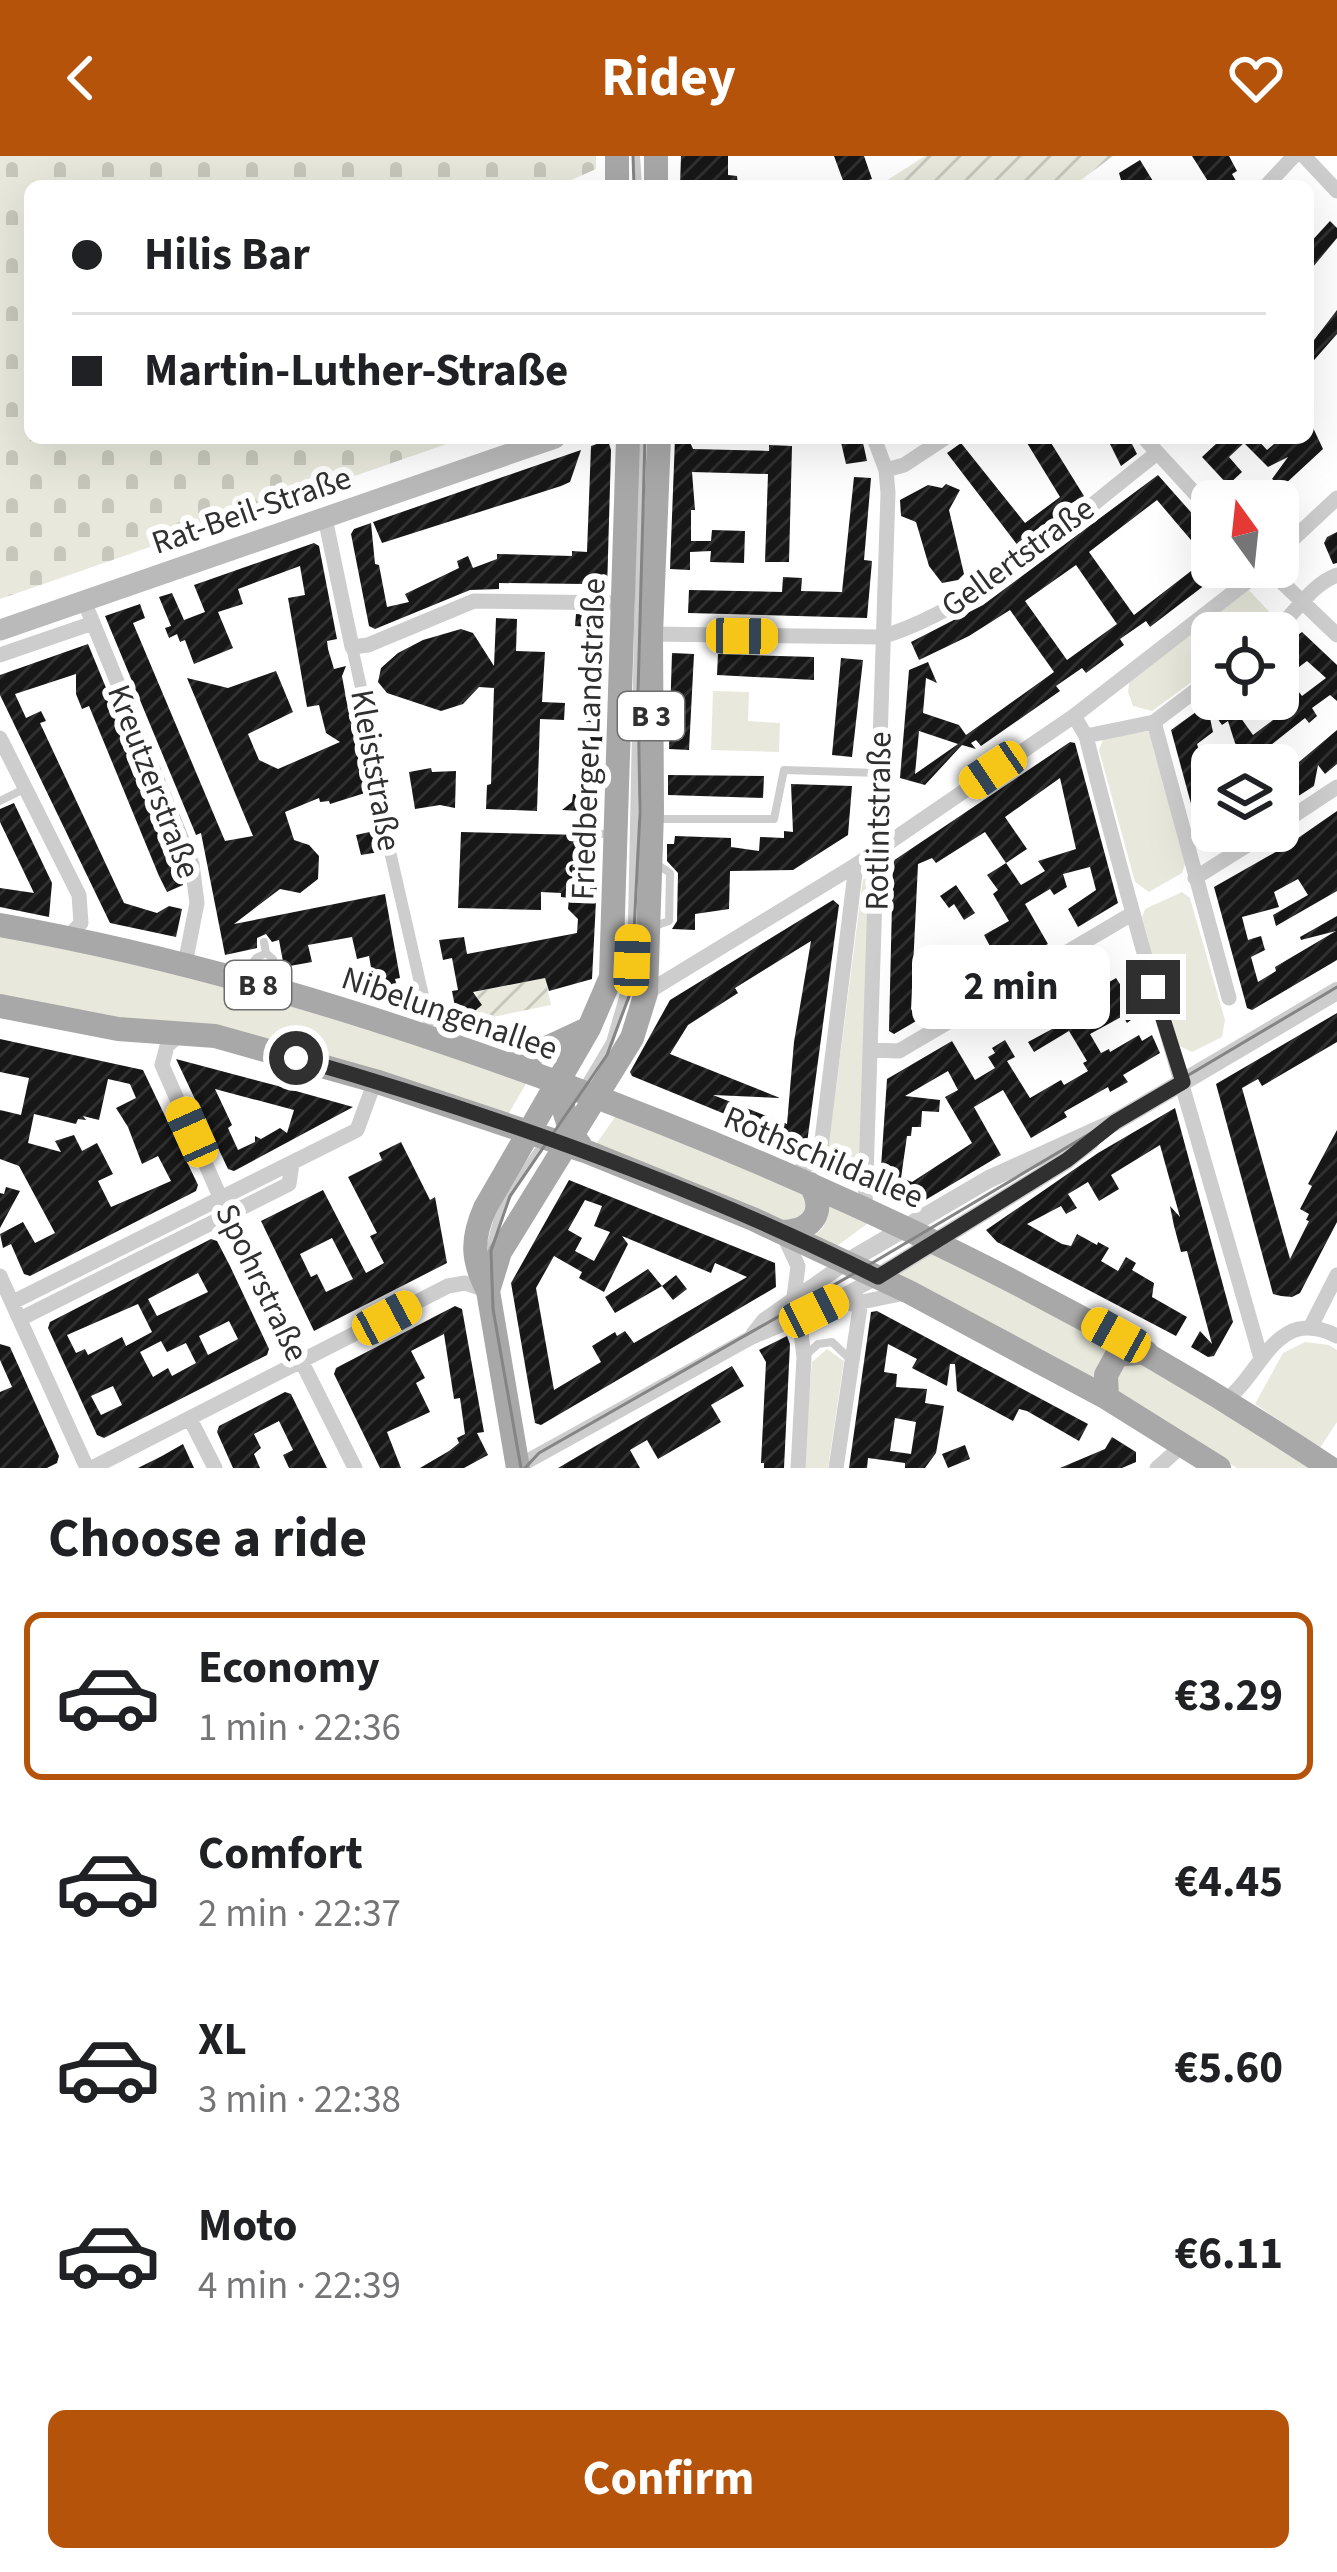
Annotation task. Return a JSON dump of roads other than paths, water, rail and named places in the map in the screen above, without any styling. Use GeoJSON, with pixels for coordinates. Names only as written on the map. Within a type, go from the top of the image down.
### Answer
{"type":"FeatureCollection","features":[{"type":"Feature","properties":{"kind":"main road","name":"Rat-Beil-Straße"},"geometry":{"type":"LineString","coordinates":[[0,629],[89,612],[325,518],[529,444]]}},
{"type":"Feature","properties":{"kind":"main road","name":"Friedberger Landstraße"},"geometry":{"type":"LineString","coordinates":[[488,1291],[606,995],[614,960],[628,444]]}},
{"type":"Feature","properties":{"kind":"main road","name":"Friedberger Landstraße"},"geometry":{"type":"LineString","coordinates":[[517,1467],[488,1291],[475,1266],[478,1223],[632,1038],[646,993],[659,444]]}},
{"type":"Feature","properties":{"kind":"main road","name":"Nibelungenallee"},"geometry":{"type":"LineString","coordinates":[[0,925],[133,949],[419,1031],[510,1065],[555,1125]]}},
{"type":"Feature","properties":{"kind":"main road","name":"Nibelungenallee"},"geometry":{"type":"LineString","coordinates":[[0,1006],[118,1030],[215,1036],[555,1125]]}},
{"type":"Feature","properties":{"kind":"main road"},"geometry":{"type":"LineString","coordinates":[[510,1065],[589,1028]]}},
{"type":"Feature","properties":{"kind":"main road","name":"Rothschildallee"},"geometry":{"type":"LineString","coordinates":[[589,1095],[865,1207],[1026,1285],[1146,1352],[1330,1468]]}},
{"type":"Feature","properties":{"kind":"main road","name":"Nibelungenallee"},"geometry":{"type":"LineString","coordinates":[[555,1125],[589,1095]]}},
{"type":"Feature","properties":{"kind":"main road"},"geometry":{"type":"LineString","coordinates":[[555,1125],[909,1292],[1107,1398],[1219,1468]]}},
{"type":"Feature","properties":{"kind":"main road"},"geometry":{"type":"LineString","coordinates":[[782,1232],[801,1231],[815,1220],[819,1202],[802,1180]]}},
{"type":"Feature","properties":{"kind":"main road"},"geometry":{"type":"LineString","coordinates":[[1107,1398],[1106,1375],[1117,1355],[1146,1352]]}},
{"type":"Feature","properties":{"kind":"street"},"geometry":{"type":"LineString","coordinates":[[1273,180],[1299,156],[1337,191]]}},
{"type":"Feature","properties":{"kind":"street","name":"Rotlintstraße"},"geometry":{"type":"LineString","coordinates":[[865,1207],[886,470],[876,444]]}},
{"type":"Feature","properties":{"kind":"street"},"geometry":{"type":"LineString","coordinates":[[886,470],[904,465],[936,444]]}},
{"type":"Feature","properties":{"kind":"street"},"geometry":{"type":"LineString","coordinates":[[1148,444],[1191,490]]}},
{"type":"Feature","properties":{"kind":"street","name":"Gellertstraße"},"geometry":{"type":"LineString","coordinates":[[652,634],[880,637],[913,627],[970,597],[1156,454]]}},
{"type":"Feature","properties":{"kind":"street"},"geometry":{"type":"LineString","coordinates":[[1299,534],[1337,498]]}},
{"type":"Feature","properties":{"kind":"street","name":"Kleiststraße"},"geometry":{"type":"LineString","coordinates":[[325,518],[381,777],[375,786],[429,1022]]}},
{"type":"Feature","properties":{"kind":"street"},"geometry":{"type":"LineString","coordinates":[[1294,612],[1300,601],[1337,575]]}},
{"type":"Feature","properties":{"kind":"street"},"geometry":{"type":"LineString","coordinates":[[646,993],[856,865],[1074,716],[1239,588]]}},
{"type":"Feature","properties":{"kind":"street"},"geometry":{"type":"LineString","coordinates":[[1287,588],[1337,635]]}},
{"type":"Feature","properties":{"kind":"street"},"geometry":{"type":"LineString","coordinates":[[352,647],[368,645],[474,601],[624,603]]}},
{"type":"Feature","properties":{"kind":"street","name":"Rat-Beil-Straße"},"geometry":{"type":"LineString","coordinates":[[0,655],[89,612]]}},
{"type":"Feature","properties":{"kind":"street","name":"Kreutzerstraße"},"geometry":{"type":"LineString","coordinates":[[89,612],[192,864],[197,903],[184,964]]}},
{"type":"Feature","properties":{"kind":"street"},"geometry":{"type":"LineString","coordinates":[[1086,736],[1154,722],[1191,694]]}},
{"type":"Feature","properties":{"kind":"street"},"geometry":{"type":"LineString","coordinates":[[1074,716],[1086,736],[1130,915],[1260,1355]]}},
{"type":"Feature","properties":{"kind":"street"},"geometry":{"type":"LineString","coordinates":[[1154,722],[1229,998]]}},
{"type":"Feature","properties":{"kind":"street"},"geometry":{"type":"LineString","coordinates":[[0,738],[79,895],[81,923],[68,937]]}},
{"type":"Feature","properties":{"kind":"street"},"geometry":{"type":"LineString","coordinates":[[1299,812],[1337,787]]}},
{"type":"Feature","properties":{"kind":"street"},"geometry":{"type":"LineString","coordinates":[[1195,878],[1236,852]]}},
{"type":"Feature","properties":{"kind":"street","name":"Rotlintstraße"},"geometry":{"type":"LineString","coordinates":[[802,1180],[821,1148],[856,865]]}},
{"type":"Feature","properties":{"kind":"street"},"geometry":{"type":"LineString","coordinates":[[870,1050],[899,1051],[1130,915]]}},
{"type":"Feature","properties":{"kind":"street"},"geometry":{"type":"LineString","coordinates":[[752,1337],[764,1320],[794,1297],[906,1227],[989,1179],[1115,1122],[1337,991]]}},
{"type":"Feature","properties":{"kind":"street","name":"Spohrstraße"},"geometry":{"type":"LineString","coordinates":[[182,1032],[167,1046],[162,1065],[225,1208],[355,1468]]}},
{"type":"Feature","properties":{"kind":"street"},"geometry":{"type":"LineString","coordinates":[[0,1320],[225,1208],[289,1184],[292,1164],[357,1130],[376,1081]]}},
{"type":"Feature","properties":{"kind":"street"},"geometry":{"type":"LineString","coordinates":[[517,1467],[752,1337],[878,1277],[1067,1160],[1115,1122]]}},
{"type":"Feature","properties":{"kind":"street"},"geometry":{"type":"LineString","coordinates":[[782,1232],[798,1266],[794,1297]]}},
{"type":"Feature","properties":{"kind":"street"},"geometry":{"type":"LineString","coordinates":[[1310,1328],[1337,1275]]}},
{"type":"Feature","properties":{"kind":"street"},"geometry":{"type":"LineString","coordinates":[[0,1276],[90,1468],[448,1286],[465,1283],[488,1291]]}},
{"type":"Feature","properties":{"kind":"street"},"geometry":{"type":"LineString","coordinates":[[807,1314],[909,1292]]}},
{"type":"Feature","properties":{"kind":"street"},"geometry":{"type":"LineString","coordinates":[[836,1468],[861,1301]]}},
{"type":"Feature","properties":{"kind":"street"},"geometry":{"type":"LineString","coordinates":[[798,1468],[807,1314]]}},
{"type":"Feature","properties":{"kind":"street"},"geometry":{"type":"LineString","coordinates":[[1224,1401],[1246,1384],[1260,1355],[1290,1333],[1310,1328],[1337,1336]]}},
{"type":"Feature","properties":{"kind":"street"},"geometry":{"type":"LineString","coordinates":[[190,1418],[215,1468]]}},
{"type":"Feature","properties":{"kind":"street"},"geometry":{"type":"LineString","coordinates":[[1157,1468],[1184,1444]]}},
{"type":"Feature","properties":{"kind":"lane","name":"Friedberger Landstraße"},"geometry":{"type":"LineString","coordinates":[[589,1095],[631,970],[642,444]]}},
{"type":"Feature","properties":{"kind":"lane"},"geometry":{"type":"LineString","coordinates":[[652,819],[774,819],[784,770],[878,773]]}},
{"type":"Feature","properties":{"kind":"lane"},"geometry":{"type":"LineString","coordinates":[[0,801],[26,788]]}},
{"type":"Feature","properties":{"kind":"lane"},"geometry":{"type":"LineString","coordinates":[[590,834],[617,835]]}},
{"type":"Feature","properties":{"kind":"lane"},"geometry":{"type":"LineString","coordinates":[[240,980],[265,948],[273,959],[276,990]]}},
{"type":"Feature","properties":{"kind":"lane"},"geometry":{"type":"LineString","coordinates":[[804,1357],[818,1344],[832,1342],[854,1362]]}},
{"type":"Feature","properties":{"kind":"tram line"},"geometry":{"type":"LineString","coordinates":[[633,156],[634,180]]}},
{"type":"Feature","properties":{"kind":"tram line"},"geometry":{"type":"LineString","coordinates":[[521,1468],[493,1309],[491,1251],[510,1196],[607,1055],[631,991],[640,812],[645,444]]}},
{"type":"Feature","properties":{"kind":"tram line"},"geometry":{"type":"LineString","coordinates":[[525,1468],[539,1453],[862,1269],[1337,987]]}}]}
